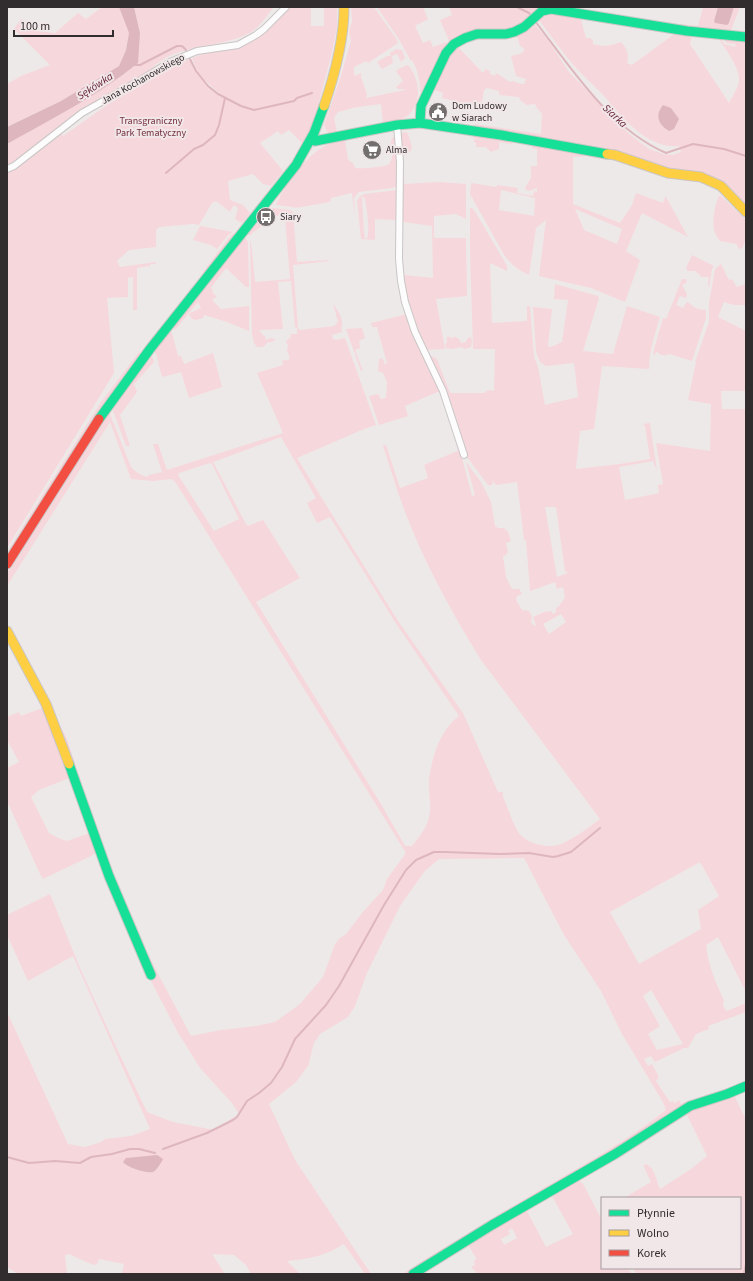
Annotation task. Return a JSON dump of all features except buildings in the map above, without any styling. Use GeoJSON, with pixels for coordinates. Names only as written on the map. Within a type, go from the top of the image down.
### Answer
{"type":"FeatureCollection","features":[{"type":"Feature","properties":{"kind":"street","name":"Jana Kochanowskiego"},"geometry":{"type":"LineString","coordinates":[[7,169],[14,166],[82,113],[94,106],[170,62],[190,53],[238,45],[264,29],[286,7]]}},
{"type":"Feature","properties":{"kind":"street"},"geometry":{"type":"LineString","coordinates":[[7,564],[107,407],[150,349],[293,169],[312,140],[324,108],[339,56],[344,7]]}},
{"type":"Feature","properties":{"kind":"street"},"geometry":{"type":"LineString","coordinates":[[420,123],[421,106],[446,53],[454,44],[477,34],[506,34],[514,32],[524,27],[542,11],[551,9],[687,31],[746,36]]}},
{"type":"Feature","properties":{"kind":"street"},"geometry":{"type":"LineString","coordinates":[[312,140],[315,141],[335,138],[398,125],[420,123],[501,135],[615,155],[668,173],[701,178],[721,186],[746,212]]}},
{"type":"Feature","properties":{"kind":"street"},"geometry":{"type":"LineString","coordinates":[[398,125],[400,162],[399,259],[405,302],[418,338],[442,391],[464,455]]}},
{"type":"Feature","properties":{"kind":"street"},"geometry":{"type":"LineString","coordinates":[[7,631],[46,704],[109,876],[151,975]]}},
{"type":"Feature","properties":{"kind":"street"},"geometry":{"type":"LineString","coordinates":[[413,1274],[615,1154],[690,1106],[746,1086]]}},
{"type":"Feature","properties":{"kind":"green space"},"geometry":{"type":"Polygon","coordinates":[[[102,7],[119,7],[129,33],[126,50],[119,66],[61,101],[7,127],[7,84],[21,76],[50,65],[14,29],[21,19],[36,31],[55,33],[78,13],[86,19],[102,7]]]}},
{"type":"Feature","properties":{"kind":"green space","name":"Transgraniczny Park Tematyczny"},"geometry":{"type":"Polygon","coordinates":[[[134,7],[274,7],[260,24],[251,32],[224,42],[182,51],[156,64],[146,75],[59,130],[63,136],[110,103],[184,61],[190,59],[199,75],[192,58],[212,50],[236,47],[247,43],[266,30],[289,7],[311,7],[311,26],[324,26],[324,7],[337,7],[337,27],[332,53],[313,124],[302,143],[289,130],[281,135],[278,131],[260,143],[283,171],[271,186],[263,184],[253,174],[228,181],[230,200],[243,205],[250,213],[242,223],[235,219],[238,209],[236,206],[233,206],[230,212],[216,201],[212,203],[199,225],[193,224],[159,227],[156,230],[156,247],[129,250],[117,261],[120,267],[156,262],[156,264],[137,268],[137,310],[133,310],[133,277],[128,278],[128,297],[107,298],[114,373],[7,548],[7,144],[79,103],[127,72],[140,33],[134,7]],[[199,75],[219,96],[224,96],[199,75]]]}},
{"type":"Feature","properties":{"kind":"green space"},"geometry":{"type":"Polygon","coordinates":[[[351,7],[374,7],[398,43],[368,63],[366,61],[354,67],[355,76],[361,73],[367,95],[366,98],[405,90],[398,89],[396,87],[403,81],[396,71],[408,65],[416,78],[418,93],[417,100],[410,113],[404,118],[386,124],[383,124],[381,104],[357,107],[338,112],[334,118],[337,132],[331,134],[328,133],[324,125],[351,41],[349,32],[352,21],[351,7]]]}},
{"type":"Feature","properties":{"kind":"green space"},"geometry":{"type":"Polygon","coordinates":[[[377,7],[423,7],[428,19],[415,26],[423,43],[430,40],[433,47],[446,42],[447,45],[421,97],[419,78],[414,64],[377,7]]]}},
{"type":"Feature","properties":{"kind":"green space"},"geometry":{"type":"Polygon","coordinates":[[[449,7],[546,7],[511,30],[450,43],[440,20],[452,15],[449,7]]]}},
{"type":"Feature","properties":{"kind":"green space"},"geometry":{"type":"Polygon","coordinates":[[[703,7],[718,7],[714,21],[729,23],[734,7],[740,7],[730,33],[679,27],[680,24],[698,26],[703,7]]]}},
{"type":"Feature","properties":{"kind":"green space"},"geometry":{"type":"Polygon","coordinates":[[[550,13],[580,16],[586,38],[590,38],[593,40],[593,44],[600,46],[621,42],[627,51],[627,63],[632,65],[677,32],[721,38],[724,44],[735,47],[736,44],[726,43],[725,39],[746,40],[746,209],[722,185],[664,170],[621,152],[475,128],[475,124],[541,134],[542,114],[535,104],[527,105],[520,100],[519,97],[499,95],[499,91],[487,88],[484,90],[482,101],[479,102],[478,105],[466,104],[442,98],[443,93],[432,89],[452,53],[460,45],[461,46],[459,48],[482,72],[484,72],[485,69],[490,71],[490,74],[495,76],[496,73],[510,82],[513,81],[524,84],[526,79],[516,76],[511,56],[520,54],[524,51],[524,48],[520,46],[517,36],[465,41],[528,27],[531,29],[535,25],[546,37],[569,72],[628,133],[649,149],[663,154],[673,155],[681,152],[679,146],[668,146],[657,143],[647,138],[628,123],[574,65],[539,20],[550,13]],[[692,36],[690,44],[729,103],[739,82],[739,76],[735,65],[719,39],[692,36]]]}},
{"type":"Feature","properties":{"kind":"green space"},"geometry":{"type":"Polygon","coordinates":[[[396,49],[402,50],[405,58],[401,62],[397,54],[392,56],[393,63],[382,69],[377,62],[387,56],[391,56],[390,53],[396,49]]]}},
{"type":"Feature","properties":{"kind":"green space"},"geometry":{"type":"Polygon","coordinates":[[[406,132],[412,147],[410,152],[406,152],[402,147],[400,133],[406,132]]]}},
{"type":"Feature","properties":{"kind":"green space"},"geometry":{"type":"Polygon","coordinates":[[[474,135],[513,141],[512,144],[499,142],[499,149],[491,152],[486,147],[476,147],[474,139],[493,141],[473,138],[474,135]]]}},
{"type":"Feature","properties":{"kind":"green space"},"geometry":{"type":"Polygon","coordinates":[[[393,137],[395,137],[397,149],[397,186],[359,192],[354,198],[355,218],[352,193],[331,198],[330,202],[295,208],[276,205],[290,180],[304,163],[319,149],[329,144],[345,140],[348,160],[353,163],[355,168],[388,165],[391,160],[391,142],[393,137]]]}},
{"type":"Feature","properties":{"kind":"green space"},"geometry":{"type":"Polygon","coordinates":[[[532,145],[606,158],[606,160],[586,156],[573,157],[573,204],[620,223],[632,205],[636,193],[663,203],[666,197],[688,237],[642,213],[626,251],[640,260],[625,302],[591,288],[539,276],[546,220],[536,228],[529,275],[514,266],[503,253],[470,194],[471,183],[496,187],[497,185],[518,188],[517,193],[533,196],[534,191],[537,192],[537,188],[529,191],[525,188],[531,178],[531,166],[537,166],[537,149],[532,148],[532,145]],[[501,190],[499,210],[534,216],[535,198],[501,190]],[[575,209],[584,230],[617,244],[622,229],[575,209]]]}},
{"type":"Feature","properties":{"kind":"green space"},"geometry":{"type":"Polygon","coordinates":[[[402,157],[404,184],[439,182],[466,184],[466,219],[456,214],[434,216],[434,238],[466,238],[467,296],[436,299],[445,349],[425,350],[410,314],[401,275],[402,157]],[[403,222],[402,245],[404,275],[433,278],[432,226],[403,222]]]}},
{"type":"Feature","properties":{"kind":"green space"},"geometry":{"type":"Polygon","coordinates":[[[398,190],[397,220],[375,219],[375,240],[361,239],[357,201],[359,197],[364,194],[398,190]],[[362,197],[364,233],[365,238],[367,239],[368,218],[364,197],[362,197]]]}},
{"type":"Feature","properties":{"kind":"green space"},"geometry":{"type":"Polygon","coordinates":[[[720,195],[746,220],[746,238],[742,249],[738,248],[737,244],[720,241],[714,231],[714,212],[720,195]]]}},
{"type":"Feature","properties":{"kind":"green space"},"geometry":{"type":"Polygon","coordinates":[[[273,208],[293,212],[297,262],[329,260],[293,265],[298,328],[300,330],[334,326],[338,322],[333,303],[341,317],[342,332],[332,335],[333,339],[336,340],[345,338],[376,425],[297,458],[398,621],[463,713],[498,792],[503,792],[503,797],[514,825],[519,833],[533,843],[545,846],[566,842],[600,819],[481,660],[462,628],[443,595],[418,544],[403,507],[383,446],[386,445],[400,488],[428,478],[424,465],[460,450],[472,496],[475,495],[466,462],[481,482],[491,502],[495,526],[498,528],[504,528],[508,532],[511,541],[506,543],[508,552],[503,556],[506,577],[512,589],[519,589],[522,594],[517,596],[516,600],[522,610],[529,611],[532,616],[531,622],[534,626],[536,625],[533,617],[544,612],[551,611],[553,614],[556,612],[556,608],[565,597],[563,587],[557,589],[555,582],[530,591],[526,540],[524,540],[517,482],[496,485],[493,481],[492,485],[488,485],[467,457],[426,353],[437,359],[450,393],[484,393],[488,390],[494,391],[495,349],[473,349],[470,208],[472,208],[476,213],[507,266],[507,271],[490,263],[492,323],[527,321],[527,306],[530,306],[534,357],[538,367],[545,405],[578,397],[574,363],[546,366],[540,362],[536,352],[533,307],[552,309],[548,346],[551,347],[562,342],[568,300],[554,299],[555,284],[598,296],[599,298],[583,351],[613,354],[627,306],[660,317],[651,349],[649,369],[602,366],[594,429],[580,431],[576,469],[650,459],[645,426],[643,424],[650,423],[657,471],[653,461],[619,467],[625,500],[659,493],[658,485],[663,484],[656,443],[710,451],[711,404],[688,400],[695,362],[709,322],[709,303],[715,269],[721,264],[729,280],[732,279],[737,287],[745,284],[746,305],[734,305],[724,302],[718,317],[746,331],[746,391],[721,391],[722,409],[746,409],[746,992],[718,937],[706,945],[710,967],[724,1001],[724,1008],[727,1011],[746,1003],[746,1012],[708,1026],[709,1029],[696,1034],[688,1048],[684,1048],[655,1062],[651,1056],[644,1059],[648,1066],[652,1064],[659,1077],[656,1081],[670,1102],[673,1101],[675,1103],[679,1100],[681,1104],[685,1102],[687,1106],[647,1132],[410,1274],[402,1274],[604,1152],[636,1132],[666,1110],[663,1102],[622,1034],[601,991],[564,935],[524,858],[439,859],[424,872],[400,906],[367,973],[355,1006],[348,1017],[320,1034],[314,1043],[308,1066],[296,1082],[269,1104],[295,1160],[371,1274],[365,1274],[344,1244],[329,1252],[317,1256],[287,1261],[300,1274],[251,1274],[246,1265],[234,1255],[212,1254],[225,1274],[122,1274],[124,1264],[99,1259],[97,1264],[93,1265],[69,1254],[65,1255],[67,1274],[18,1274],[7,1267],[7,1012],[68,1144],[85,1147],[101,1142],[105,1139],[131,1136],[150,1129],[73,956],[28,981],[7,935],[7,915],[50,894],[80,968],[147,1112],[173,1122],[214,1130],[239,1114],[232,1103],[200,1068],[177,1031],[149,977],[73,766],[7,628],[7,624],[67,739],[95,825],[137,934],[191,1036],[275,1022],[300,1004],[323,977],[335,944],[346,934],[362,913],[383,890],[387,879],[406,853],[176,483],[172,479],[153,481],[131,479],[110,422],[7,586],[7,573],[107,412],[110,414],[131,467],[138,473],[147,477],[149,475],[162,472],[153,444],[158,444],[167,470],[283,433],[257,373],[283,365],[282,361],[290,359],[287,350],[288,345],[286,342],[291,337],[290,334],[297,334],[291,281],[278,282],[283,329],[259,330],[266,337],[266,340],[270,338],[276,339],[272,342],[268,342],[263,347],[257,347],[254,343],[252,334],[250,241],[255,282],[290,279],[285,218],[282,215],[275,216],[251,235],[248,235],[248,232],[262,219],[265,220],[268,216],[267,215],[273,208]],[[281,437],[213,462],[246,524],[248,526],[263,520],[300,578],[256,602],[381,804],[405,846],[412,846],[425,829],[428,821],[430,807],[429,779],[432,762],[438,744],[452,722],[459,716],[395,622],[330,517],[317,523],[307,503],[316,498],[281,437]],[[210,463],[179,473],[178,475],[214,531],[239,519],[212,464],[210,463]],[[545,507],[557,577],[568,573],[565,571],[556,507],[545,507]],[[561,614],[543,624],[549,634],[566,622],[561,614]],[[700,862],[610,912],[639,964],[701,929],[698,910],[719,896],[700,862]],[[651,990],[643,996],[660,1026],[648,1034],[657,1050],[683,1044],[651,990]]]}},
{"type":"Feature","properties":{"kind":"green space"},"geometry":{"type":"Polygon","coordinates":[[[200,226],[233,232],[228,235],[217,249],[211,245],[193,240],[200,226]]]}},
{"type":"Feature","properties":{"kind":"green space"},"geometry":{"type":"Polygon","coordinates":[[[238,231],[206,274],[203,272],[230,236],[238,231]]]}},
{"type":"Feature","properties":{"kind":"green space"},"geometry":{"type":"Polygon","coordinates":[[[244,237],[248,243],[249,287],[246,287],[226,268],[210,289],[212,288],[213,293],[217,297],[212,300],[221,309],[249,306],[249,331],[204,315],[203,318],[196,320],[192,319],[189,315],[190,313],[201,308],[198,302],[175,330],[173,325],[244,237]]]}},
{"type":"Feature","properties":{"kind":"green space"},"geometry":{"type":"Polygon","coordinates":[[[692,255],[714,266],[712,269],[709,288],[709,277],[702,277],[695,271],[688,271],[686,268],[692,255]]]}},
{"type":"Feature","properties":{"kind":"green space"},"geometry":{"type":"Polygon","coordinates":[[[682,279],[687,280],[686,283],[682,285],[687,294],[686,298],[680,296],[676,305],[683,308],[687,302],[697,309],[706,310],[706,318],[692,361],[669,354],[661,355],[656,351],[655,355],[653,354],[663,318],[666,319],[682,279]]]}},
{"type":"Feature","properties":{"kind":"green space"},"geometry":{"type":"Polygon","coordinates":[[[407,314],[440,391],[405,406],[408,416],[379,425],[369,396],[378,394],[381,399],[386,398],[387,382],[383,373],[378,371],[379,359],[382,358],[385,364],[387,363],[377,327],[372,327],[371,323],[407,314]]]}},
{"type":"Feature","properties":{"kind":"green space"},"geometry":{"type":"Polygon","coordinates":[[[362,328],[365,338],[359,341],[360,348],[355,350],[363,371],[361,371],[346,329],[362,328]]]}},
{"type":"Feature","properties":{"kind":"green space"},"geometry":{"type":"Polygon","coordinates":[[[169,331],[172,333],[178,356],[181,356],[184,364],[213,353],[222,387],[189,398],[181,372],[162,377],[156,354],[153,350],[169,331]]]}},
{"type":"Feature","properties":{"kind":"green space"},"geometry":{"type":"Polygon","coordinates":[[[454,336],[459,339],[461,343],[466,342],[468,338],[471,337],[471,347],[464,349],[461,347],[452,349],[446,348],[445,344],[447,343],[447,337],[453,339],[454,336]]]}},
{"type":"Feature","properties":{"kind":"green space"},"geometry":{"type":"Polygon","coordinates":[[[139,352],[141,356],[104,404],[7,558],[7,553],[20,531],[101,402],[139,352]]]}},
{"type":"Feature","properties":{"kind":"green space"},"geometry":{"type":"Polygon","coordinates":[[[150,355],[154,362],[134,384],[137,392],[120,415],[130,446],[126,446],[112,405],[150,355]]]}},
{"type":"Feature","properties":{"kind":"green space"},"geometry":{"type":"Polygon","coordinates":[[[45,707],[72,777],[39,790],[31,797],[49,833],[67,841],[90,833],[97,853],[43,879],[7,801],[7,768],[19,762],[7,740],[7,717],[19,712],[21,716],[45,707]]]}},
{"type":"Feature","properties":{"kind":"green space"},"geometry":{"type":"Polygon","coordinates":[[[736,1095],[735,1097],[746,1120],[746,1274],[636,1274],[634,1269],[741,1269],[741,1197],[626,1197],[651,1182],[644,1167],[645,1164],[648,1165],[653,1171],[660,1189],[691,1169],[707,1156],[687,1115],[681,1113],[736,1095]]]}},
{"type":"Feature","properties":{"kind":"green space"},"geometry":{"type":"Polygon","coordinates":[[[575,1181],[580,1181],[601,1218],[601,1269],[629,1269],[632,1274],[478,1274],[471,1267],[475,1265],[474,1260],[477,1259],[468,1245],[427,1272],[426,1269],[529,1206],[530,1209],[527,1211],[546,1247],[573,1234],[552,1196],[534,1206],[533,1204],[575,1181]],[[512,1228],[508,1231],[510,1234],[501,1239],[504,1245],[517,1238],[512,1228]]]}},
{"type":"Feature","properties":{"kind":"water","name":"Sękówka"},"geometry":{"type":"Polygon","coordinates":[[[119,7],[134,7],[140,33],[138,63],[91,97],[7,144],[7,127],[61,101],[119,66],[126,50],[129,33],[119,7]]]}},
{"type":"Feature","properties":{"kind":"water"},"geometry":{"type":"Polygon","coordinates":[[[718,7],[734,7],[727,25],[715,23],[714,21],[718,7]]]}},
{"type":"Feature","properties":{"kind":"water"},"geometry":{"type":"Polygon","coordinates":[[[663,105],[671,108],[679,119],[674,129],[669,131],[660,123],[658,116],[663,105]]]}},
{"type":"Feature","properties":{"kind":"water"},"geometry":{"type":"Polygon","coordinates":[[[157,1155],[163,1159],[153,1172],[137,1170],[123,1162],[126,1158],[157,1155]]]}},
{"type":"Feature","properties":{"kind":"waterway","name":"Siarka"},"geometry":{"type":"LineString","coordinates":[[517,7],[529,13],[531,16]]}},
{"type":"Feature","properties":{"kind":"waterway","name":"Siarka"},"geometry":{"type":"LineString","coordinates":[[535,21],[593,96],[627,129],[646,142],[666,153],[693,144],[724,149],[746,156]]}},
{"type":"Feature","properties":{"kind":"waterway"},"geometry":{"type":"LineString","coordinates":[[133,65],[140,65],[177,46],[182,46],[186,50]]}},
{"type":"Feature","properties":{"kind":"waterway"},"geometry":{"type":"LineString","coordinates":[[190,59],[196,71],[208,86],[218,94],[241,106],[254,110],[294,101],[297,98],[312,93]]}},
{"type":"Feature","properties":{"kind":"waterway"},"geometry":{"type":"LineString","coordinates":[[166,173],[194,149],[203,145],[215,135],[219,125],[225,98]]}},
{"type":"Feature","properties":{"kind":"waterway"},"geometry":{"type":"LineString","coordinates":[[163,1149],[207,1133],[233,1120],[237,1117],[247,1101],[271,1083],[282,1067],[295,1039],[326,1005],[339,986],[384,905],[406,870],[416,860],[434,852],[500,854],[529,853],[553,857],[571,852],[600,828]]}},
{"type":"Feature","properties":{"kind":"waterway"},"geometry":{"type":"LineString","coordinates":[[7,1157],[29,1163],[55,1161],[80,1163],[91,1157],[112,1154],[130,1149],[139,1149],[155,1153]]}},
{"type":"Feature","properties":{"kind":"waterway"},"geometry":{"type":"LineString","coordinates":[[744,1274],[746,1264]]}},
{"type":"Feature","properties":{"kind":"traffic: fast"},"geometry":{"type":"LineString","coordinates":[[420,123],[421,106],[446,53],[454,44],[477,34],[506,34],[514,32],[524,27],[542,11],[551,9],[687,31],[746,37]]}},
{"type":"Feature","properties":{"kind":"traffic: fast"},"geometry":{"type":"LineString","coordinates":[[99,419],[150,349],[296,165],[314,133],[324,106]]}},
{"type":"Feature","properties":{"kind":"traffic: fast"},"geometry":{"type":"LineString","coordinates":[[312,140],[315,141],[397,125],[420,123],[501,135],[607,154]]}},
{"type":"Feature","properties":{"kind":"traffic: fast"},"geometry":{"type":"LineString","coordinates":[[69,764],[109,876],[151,975]]}},
{"type":"Feature","properties":{"kind":"traffic: fast"},"geometry":{"type":"LineString","coordinates":[[413,1274],[492,1225],[615,1154],[690,1106],[746,1086]]}},
{"type":"Feature","properties":{"kind":"traffic: slow"},"geometry":{"type":"LineString","coordinates":[[324,106],[332,82],[341,45],[344,7]]}},
{"type":"Feature","properties":{"kind":"traffic: slow"},"geometry":{"type":"LineString","coordinates":[[607,154],[615,155],[668,173],[701,177],[721,186],[746,212]]}},
{"type":"Feature","properties":{"kind":"traffic: slow"},"geometry":{"type":"LineString","coordinates":[[7,631],[46,704],[69,764]]}},
{"type":"Feature","properties":{"kind":"traffic: jam"},"geometry":{"type":"LineString","coordinates":[[7,564],[99,419]]}},
{"type":"Feature","properties":{"kind":"place","name":"Dom Ludowy w Siarach"},"geometry":{"type":"Point","coordinates":[438,112]}},
{"type":"Feature","properties":{"kind":"place","name":"Alma"},"geometry":{"type":"Point","coordinates":[372,150]}},
{"type":"Feature","properties":{"kind":"place","name":"Siary"},"geometry":{"type":"Point","coordinates":[266,217]}}]}
